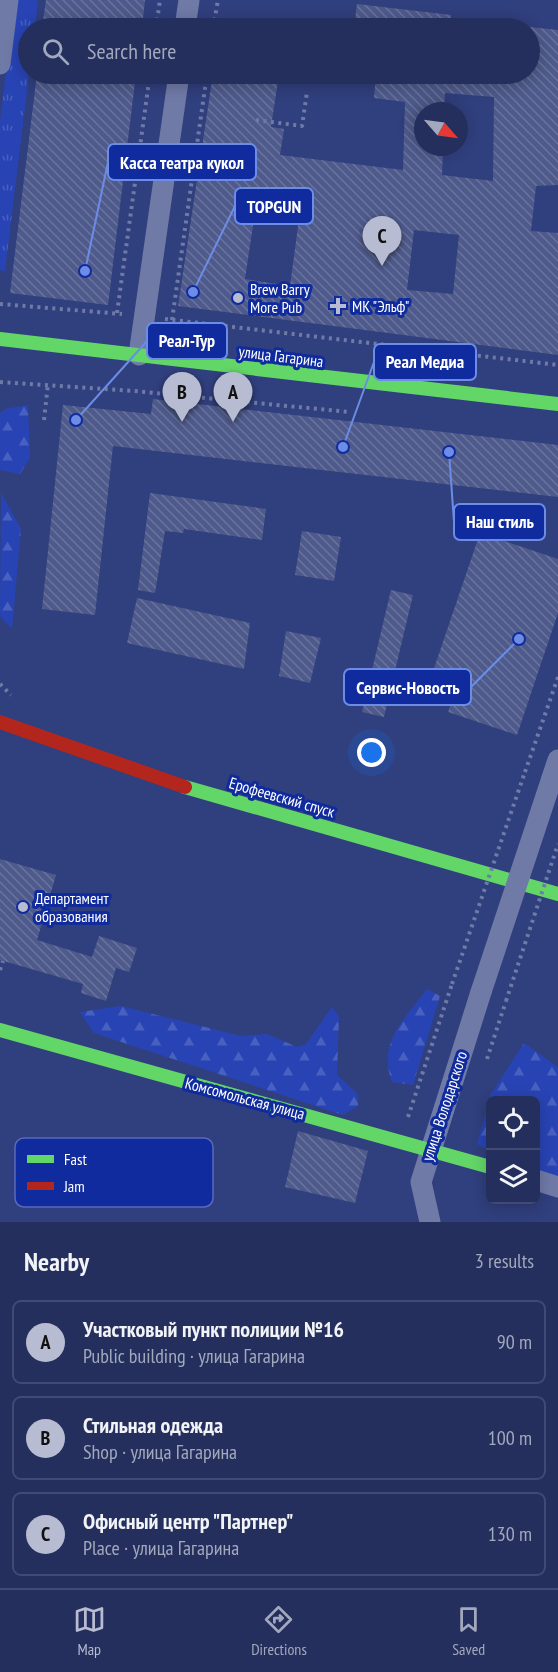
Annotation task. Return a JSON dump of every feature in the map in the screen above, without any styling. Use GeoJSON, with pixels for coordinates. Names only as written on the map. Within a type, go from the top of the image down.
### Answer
{"type":"FeatureCollection","features":[{"type":"Feature","properties":{"kind":"main road","name":"улица Гагарина"},"geometry":{"type":"LineString","coordinates":[[0,339],[558,404]]}},
{"type":"Feature","properties":{"kind":"main road"},"geometry":{"type":"LineString","coordinates":[[12,710],[33,734]]}},
{"type":"Feature","properties":{"kind":"main road","name":"Ерофеевский спуск"},"geometry":{"type":"LineString","coordinates":[[0,722],[152,777],[558,894]]}},
{"type":"Feature","properties":{"kind":"main road","name":"Комсомольская улица"},"geometry":{"type":"LineString","coordinates":[[0,1030],[486,1166]]}},
{"type":"Feature","properties":{"kind":"street"},"geometry":{"type":"LineString","coordinates":[[0,64],[8,0]]}},
{"type":"Feature","properties":{"kind":"street"},"geometry":{"type":"LineString","coordinates":[[187,18],[189,0]]}},
{"type":"Feature","properties":{"kind":"street"},"geometry":{"type":"LineString","coordinates":[[139,356],[178,84]]}},
{"type":"Feature","properties":{"kind":"street","name":"улица Володарского"},"geometry":{"type":"LineString","coordinates":[[430,1222],[420,1182],[555,769]]}},
{"type":"Feature","properties":{"kind":"street"},"geometry":{"type":"LineString","coordinates":[[540,1181],[558,1187]]}},
{"type":"Feature","properties":{"kind":"path"},"geometry":{"type":"LineString","coordinates":[[157,18],[160,0]]}},
{"type":"Feature","properties":{"kind":"path"},"geometry":{"type":"LineString","coordinates":[[215,18],[218,0]]}},
{"type":"Feature","properties":{"kind":"path"},"geometry":{"type":"LineString","coordinates":[[0,304],[117,314],[149,84]]}},
{"type":"Feature","properties":{"kind":"path"},"geometry":{"type":"LineString","coordinates":[[172,320],[205,84]]}},
{"type":"Feature","properties":{"kind":"path"},"geometry":{"type":"LineString","coordinates":[[256,120],[302,126],[307,92]]}},
{"type":"Feature","properties":{"kind":"path"},"geometry":{"type":"LineString","coordinates":[[201,112],[207,113]]}},
{"type":"Feature","properties":{"kind":"path"},"geometry":{"type":"LineString","coordinates":[[145,316],[558,365]]}},
{"type":"Feature","properties":{"kind":"path"},"geometry":{"type":"LineString","coordinates":[[0,381],[358,412]]}},
{"type":"Feature","properties":{"kind":"path"},"geometry":{"type":"LineString","coordinates":[[44,420],[48,384]]}},
{"type":"Feature","properties":{"kind":"path"},"geometry":{"type":"LineString","coordinates":[[400,1141],[558,677]]}},
{"type":"Feature","properties":{"kind":"path"},"geometry":{"type":"LineString","coordinates":[[506,1001],[558,844]]}},
{"type":"Feature","properties":{"kind":"path"},"geometry":{"type":"LineString","coordinates":[[0,970],[3,961]]}},
{"type":"Feature","properties":{"kind":"green space"},"geometry":{"type":"Polygon","coordinates":[[[15,0],[38,0],[36,18],[18,18],[18,84],[28,84],[5,271],[0,270],[0,121],[15,0]]]}},
{"type":"Feature","properties":{"kind":"green space"},"geometry":{"type":"Polygon","coordinates":[[[28,405],[30,458],[20,474],[0,470],[0,413],[5,409],[28,405]]]}},
{"type":"Feature","properties":{"kind":"green space"},"geometry":{"type":"Polygon","coordinates":[[[1,493],[21,529],[12,629],[0,616],[1,493]]]}},
{"type":"Feature","properties":{"kind":"green space"},"geometry":{"type":"Polygon","coordinates":[[[427,989],[440,996],[413,1085],[392,1082],[388,1068],[391,1043],[402,1021],[427,989]]]}},
{"type":"Feature","properties":{"kind":"green space"},"geometry":{"type":"Polygon","coordinates":[[[121,1006],[241,1036],[267,1034],[297,1047],[306,1044],[332,1007],[339,1017],[337,1075],[358,1094],[358,1106],[343,1115],[94,1033],[80,1012],[121,1006]]]}},
{"type":"Feature","properties":{"kind":"green space"},"geometry":{"type":"Polygon","coordinates":[[[524,1043],[558,1067],[558,1175],[540,1173],[540,1096],[490,1096],[524,1043]]]}},
{"type":"Feature","properties":{"kind":"green space"},"geometry":{"type":"Polygon","coordinates":[[[486,1112],[486,1149],[477,1144],[486,1112]]]}},
{"type":"Feature","properties":{"kind":"building"},"geometry":{"type":"Polygon","coordinates":[[[46,0],[145,0],[143,18],[43,18],[46,0]]]}},
{"type":"Feature","properties":{"kind":"building"},"geometry":{"type":"Polygon","coordinates":[[[357,4],[451,15],[451,18],[355,18],[357,4]]]}},
{"type":"Feature","properties":{"kind":"building"},"geometry":{"type":"Polygon","coordinates":[[[540,28],[558,30],[558,185],[536,186],[531,231],[558,233],[558,355],[178,306],[211,84],[277,84],[271,127],[284,129],[280,155],[403,170],[405,102],[374,98],[375,84],[540,84],[540,28]],[[255,212],[245,279],[290,286],[299,219],[255,212]],[[414,230],[407,290],[453,294],[459,235],[414,230]]]}},
{"type":"Feature","properties":{"kind":"building"},"geometry":{"type":"Polygon","coordinates":[[[36,84],[135,84],[108,305],[10,293],[36,84]]]}},
{"type":"Feature","properties":{"kind":"building"},"geometry":{"type":"Polygon","coordinates":[[[153,399],[558,445],[558,497],[113,446],[95,615],[42,609],[63,405],[151,414],[153,399]]]}},
{"type":"Feature","properties":{"kind":"building"},"geometry":{"type":"Polygon","coordinates":[[[150,493],[266,509],[262,540],[184,529],[183,533],[165,531],[155,593],[138,590],[150,493]]]}},
{"type":"Feature","properties":{"kind":"building"},"geometry":{"type":"Polygon","coordinates":[[[302,531],[341,537],[334,581],[295,575],[302,531]]]}},
{"type":"Feature","properties":{"kind":"building"},"geometry":{"type":"Polygon","coordinates":[[[480,533],[558,559],[558,613],[517,735],[448,712],[455,692],[429,683],[480,533]]]}},
{"type":"Feature","properties":{"kind":"building"},"geometry":{"type":"Polygon","coordinates":[[[391,590],[413,595],[384,717],[362,712],[391,590]]]}},
{"type":"Feature","properties":{"kind":"building"},"geometry":{"type":"Polygon","coordinates":[[[137,598],[250,623],[244,669],[127,643],[137,598]]]}},
{"type":"Feature","properties":{"kind":"building"},"geometry":{"type":"Polygon","coordinates":[[[286,631],[321,638],[310,683],[279,676],[286,631]]]}},
{"type":"Feature","properties":{"kind":"building","name":"Департамент образования"},"geometry":{"type":"Polygon","coordinates":[[[0,859],[56,875],[37,940],[92,957],[99,936],[137,948],[129,972],[116,968],[106,1001],[81,993],[83,984],[0,960],[0,859]]]}},
{"type":"Feature","properties":{"kind":"building"},"geometry":{"type":"Polygon","coordinates":[[[298,1131],[368,1151],[355,1203],[285,1187],[298,1131]]]}},
{"type":"Feature","properties":{"kind":"traffic: fast"},"geometry":{"type":"LineString","coordinates":[[0,339],[558,404]]}},
{"type":"Feature","properties":{"kind":"traffic: fast"},"geometry":{"type":"LineString","coordinates":[[185,787],[558,894]]}},
{"type":"Feature","properties":{"kind":"traffic: fast"},"geometry":{"type":"LineString","coordinates":[[0,1030],[486,1166]]}},
{"type":"Feature","properties":{"kind":"traffic: jam"},"geometry":{"type":"LineString","coordinates":[[0,722],[185,787]]}},
{"type":"Feature","properties":{"kind":"place","name":"Офисный центр \"Партнер\""},"geometry":{"type":"Point","coordinates":[382,266]}},
{"type":"Feature","properties":{"kind":"place","name":"Касса театра кукол"},"geometry":{"type":"Point","coordinates":[85,271]}},
{"type":"Feature","properties":{"kind":"place","name":"TOPGUN"},"geometry":{"type":"Point","coordinates":[193,292]}},
{"type":"Feature","properties":{"kind":"place","name":"Brew Barry More Pub"},"geometry":{"type":"Point","coordinates":[238,298]}},
{"type":"Feature","properties":{"kind":"place","name":"МК \"Эльф\""},"geometry":{"type":"Point","coordinates":[338,306]}},
{"type":"Feature","properties":{"kind":"place","name":"Реал-Тур"},"geometry":{"type":"Point","coordinates":[76,420]}},
{"type":"Feature","properties":{"kind":"place","name":"Стильная одежда"},"geometry":{"type":"Point","coordinates":[182,422]}},
{"type":"Feature","properties":{"kind":"place","name":"Участковый пункт полиции №16"},"geometry":{"type":"Point","coordinates":[233,422]}},
{"type":"Feature","properties":{"kind":"place","name":"Реал Медиа"},"geometry":{"type":"Point","coordinates":[343,447]}},
{"type":"Feature","properties":{"kind":"place","name":"Наш стиль"},"geometry":{"type":"Point","coordinates":[449,452]}},
{"type":"Feature","properties":{"kind":"place","name":"Сервис-Новость"},"geometry":{"type":"Point","coordinates":[519,639]}},
{"type":"Feature","properties":{"kind":"place","name":"Департамент образования"},"geometry":{"type":"Point","coordinates":[23,907]}}]}
